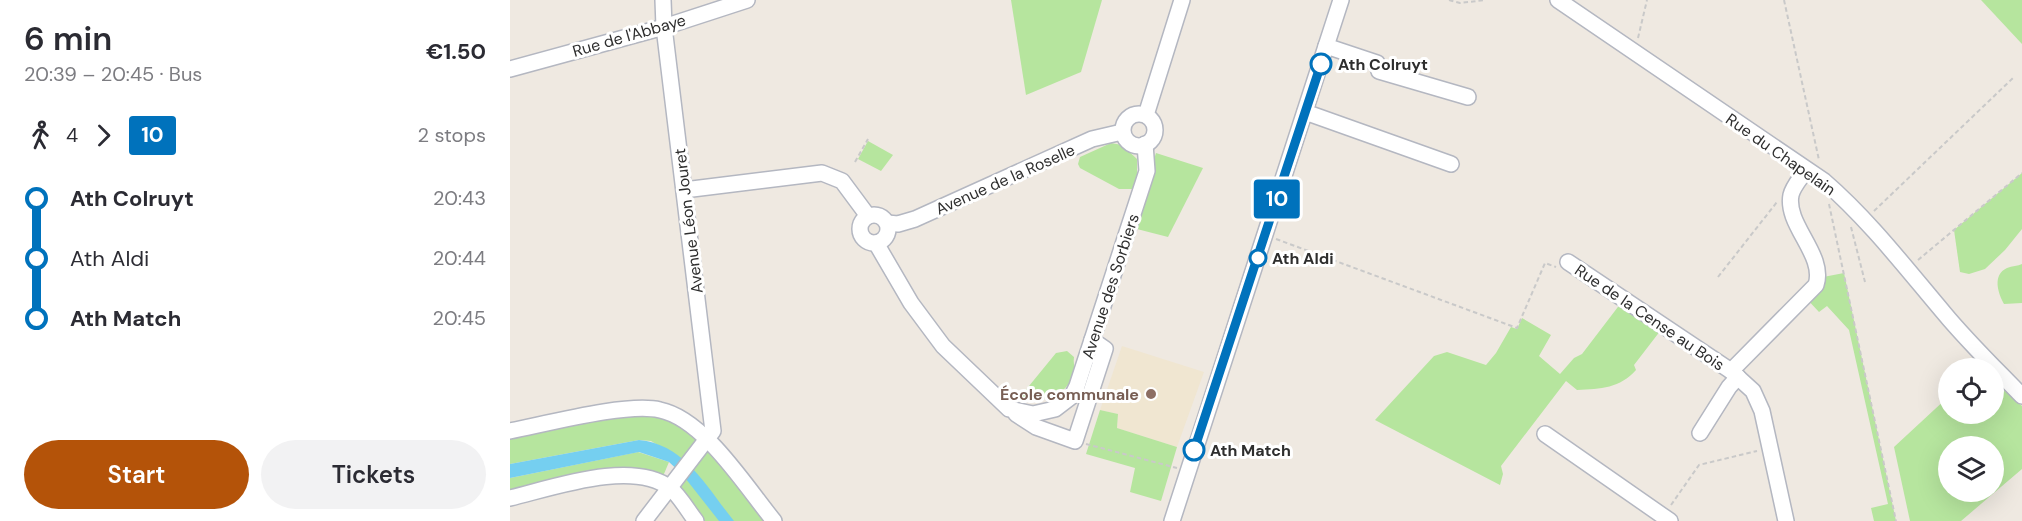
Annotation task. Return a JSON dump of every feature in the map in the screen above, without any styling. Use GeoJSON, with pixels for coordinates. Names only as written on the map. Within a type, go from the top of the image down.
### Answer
{"type":"FeatureCollection","features":[{"type":"Feature","properties":{"kind":"street","name":"Avenue Léon Jouret"},"geometry":{"type":"LineString","coordinates":[[663,0],[664,27],[713,431],[708,440]]}},
{"type":"Feature","properties":{"kind":"street","name":"Rue de l'Abbaye"},"geometry":{"type":"LineString","coordinates":[[510,69],[664,27],[747,0]]}},
{"type":"Feature","properties":{"kind":"street"},"geometry":{"type":"LineString","coordinates":[[1122,132],[1133,144],[1145,144],[1154,132],[1153,123],[1146,115],[1182,0]]}},
{"type":"Feature","properties":{"kind":"street"},"geometry":{"type":"LineString","coordinates":[[1172,521],[1341,0]]}},
{"type":"Feature","properties":{"kind":"street","name":"Rue du Chapelain"},"geometry":{"type":"LineString","coordinates":[[1558,0],[1634,54],[1824,181],[1909,268],[1944,314],[2022,396]]}},
{"type":"Feature","properties":{"kind":"street"},"geometry":{"type":"LineString","coordinates":[[1326,46],[1377,63],[1379,71],[1468,97]]}},
{"type":"Feature","properties":{"kind":"street"},"geometry":{"type":"LineString","coordinates":[[1305,112],[1451,164]]}},
{"type":"Feature","properties":{"kind":"street","name":"Avenue de la Roselle"},"geometry":{"type":"LineString","coordinates":[[868,216],[877,215],[887,223],[898,224],[915,219],[1092,139],[1122,132],[1128,118],[1136,114],[1146,115]]}},
{"type":"Feature","properties":{"kind":"street","name":"Avenue des Sorbiers"},"geometry":{"type":"LineString","coordinates":[[1009,409],[1033,414],[1055,409],[1065,403],[1077,386],[1147,171],[1145,144]]}},
{"type":"Feature","properties":{"kind":"street"},"geometry":{"type":"LineString","coordinates":[[1793,189],[1806,170]]}},
{"type":"Feature","properties":{"kind":"street"},"geometry":{"type":"LineString","coordinates":[[684,190],[822,173],[842,181],[868,216],[862,222],[862,235],[868,241],[876,243],[911,303],[942,346],[1009,409],[1036,427],[1075,441],[1105,349],[1092,340]]}},
{"type":"Feature","properties":{"kind":"street","name":"Rue de la Cense au Bois"},"geometry":{"type":"LineString","coordinates":[[1735,374],[1816,285],[1818,271],[1792,208],[1793,189]]}},
{"type":"Feature","properties":{"kind":"street"},"geometry":{"type":"LineString","coordinates":[[876,243],[887,236],[887,223]]}},
{"type":"Feature","properties":{"kind":"street","name":"Rue de la Cense au Bois"},"geometry":{"type":"LineString","coordinates":[[1568,262],[1735,374],[1753,391],[1758,400],[1771,447],[1786,521]]}},
{"type":"Feature","properties":{"kind":"street"},"geometry":{"type":"LineString","coordinates":[[1700,433],[1735,374]]}},
{"type":"Feature","properties":{"kind":"street"},"geometry":{"type":"LineString","coordinates":[[510,431],[639,407],[662,410],[687,423],[708,440],[774,521]]}},
{"type":"Feature","properties":{"kind":"street"},"geometry":{"type":"LineString","coordinates":[[1545,434],[1667,518]]}},
{"type":"Feature","properties":{"kind":"street"},"geometry":{"type":"LineString","coordinates":[[644,521],[708,440]]}},
{"type":"Feature","properties":{"kind":"street"},"geometry":{"type":"LineString","coordinates":[[510,498],[606,477],[633,475],[670,488],[696,521]]}},
{"type":"Feature","properties":{"kind":"path"},"geometry":{"type":"LineString","coordinates":[[1449,0],[1460,3],[1485,0]]}},
{"type":"Feature","properties":{"kind":"path"},"geometry":{"type":"LineString","coordinates":[[1634,54],[1647,0]]}},
{"type":"Feature","properties":{"kind":"path"},"geometry":{"type":"LineString","coordinates":[[1784,0],[1824,181]]}},
{"type":"Feature","properties":{"kind":"path"},"geometry":{"type":"LineString","coordinates":[[1864,220],[2013,78]]}},
{"type":"Feature","properties":{"kind":"path"},"geometry":{"type":"LineString","coordinates":[[855,162],[868,139]]}},
{"type":"Feature","properties":{"kind":"path"},"geometry":{"type":"LineString","coordinates":[[1909,268],[2022,173]]}},
{"type":"Feature","properties":{"kind":"path"},"geometry":{"type":"LineString","coordinates":[[1718,277],[1783,194],[1793,189]]}},
{"type":"Feature","properties":{"kind":"path"},"geometry":{"type":"LineString","coordinates":[[1845,201],[1865,282]]}},
{"type":"Feature","properties":{"kind":"path"},"geometry":{"type":"LineString","coordinates":[[1829,205],[1896,521]]}},
{"type":"Feature","properties":{"kind":"path"},"geometry":{"type":"LineString","coordinates":[[1265,235],[1517,328],[1545,263],[1563,269],[1568,262]]}},
{"type":"Feature","properties":{"kind":"path"},"geometry":{"type":"LineString","coordinates":[[1075,441],[1188,471]]}},
{"type":"Feature","properties":{"kind":"path"},"geometry":{"type":"LineString","coordinates":[[1667,518],[1699,465],[1771,447]]}},
{"type":"Feature","properties":{"kind":"shaded area","name":"École communale"},"geometry":{"type":"Polygon","coordinates":[[[1122,346],[1204,372],[1177,447],[1117,428],[1118,414],[1100,410],[1122,346]]]}},
{"type":"Feature","properties":{"kind":"green space"},"geometry":{"type":"Polygon","coordinates":[[[1011,0],[1102,0],[1081,72],[1026,95],[1011,0]]]}},
{"type":"Feature","properties":{"kind":"green space"},"geometry":{"type":"Polygon","coordinates":[[[1981,0],[2022,0],[2022,44],[1981,0]]]}},
{"type":"Feature","properties":{"kind":"green space"},"geometry":{"type":"Polygon","coordinates":[[[868,141],[893,155],[881,171],[858,159],[868,141]]]}},
{"type":"Feature","properties":{"kind":"green space"},"geometry":{"type":"Polygon","coordinates":[[[1111,143],[1122,145],[1137,159],[1137,183],[1132,189],[1119,189],[1080,168],[1078,164],[1080,157],[1111,143]]]}},
{"type":"Feature","properties":{"kind":"green space"},"geometry":{"type":"Polygon","coordinates":[[[1156,153],[1203,168],[1168,237],[1133,228],[1156,153]]]}},
{"type":"Feature","properties":{"kind":"green space"},"geometry":{"type":"Polygon","coordinates":[[[2022,173],[2022,229],[1985,269],[1969,274],[1960,272],[1954,230],[2022,173]]]}},
{"type":"Feature","properties":{"kind":"green space"},"geometry":{"type":"Polygon","coordinates":[[[2022,264],[2022,303],[2004,304],[1998,290],[1999,275],[2007,268],[2022,264]]]}},
{"type":"Feature","properties":{"kind":"green space"},"geometry":{"type":"Polygon","coordinates":[[[1844,273],[1896,521],[1874,521],[1871,508],[1888,504],[1849,330],[1827,306],[1819,312],[1805,297],[1818,278],[1844,273]]]}},
{"type":"Feature","properties":{"kind":"green space"},"geometry":{"type":"Polygon","coordinates":[[[1624,299],[1664,326],[1634,365],[1636,370],[1623,381],[1602,388],[1577,390],[1566,381],[1501,466],[1503,474],[1500,485],[1375,420],[1434,356],[1447,352],[1486,365],[1511,327],[1517,329],[1522,318],[1551,335],[1539,356],[1560,374],[1574,358],[1582,354],[1624,299]]]}},
{"type":"Feature","properties":{"kind":"green space"},"geometry":{"type":"Polygon","coordinates":[[[1067,351],[1074,357],[1074,371],[1067,386],[1047,398],[1023,400],[1020,397],[1056,353],[1067,351]]]}},
{"type":"Feature","properties":{"kind":"green space"},"geometry":{"type":"Polygon","coordinates":[[[2004,391],[2022,406],[2022,469],[2004,484],[2004,436],[1938,436],[1938,502],[1983,502],[1961,521],[1910,521],[1894,447],[1938,406],[1938,424],[2004,424],[2004,391]]]}},
{"type":"Feature","properties":{"kind":"green space"},"geometry":{"type":"Polygon","coordinates":[[[639,407],[687,423],[774,521],[696,521],[670,488],[689,464],[651,441],[639,440],[510,464],[510,431],[639,407]]]}},
{"type":"Feature","properties":{"kind":"green space"},"geometry":{"type":"Polygon","coordinates":[[[1100,410],[1118,414],[1117,428],[1177,447],[1161,501],[1130,492],[1135,468],[1086,454],[1100,410]]]}},
{"type":"Feature","properties":{"kind":"green space"},"geometry":{"type":"Polygon","coordinates":[[[638,452],[669,462],[661,481],[635,471],[510,494],[510,478],[638,452]]]}},
{"type":"Feature","properties":{"kind":"water"},"geometry":{"type":"Polygon","coordinates":[[[639,440],[655,443],[682,459],[694,470],[734,521],[719,521],[682,474],[669,462],[639,452],[510,478],[510,464],[639,440]]]}},
{"type":"Feature","properties":{"kind":"bus line","name":"10"},"geometry":{"type":"LineString","coordinates":[[1194,450],[1321,64]]}},
{"type":"Feature","properties":{"kind":"place","name":"Ath Colruyt"},"geometry":{"type":"Point","coordinates":[1321,64]}},
{"type":"Feature","properties":{"kind":"place","name":"Ath Aldi"},"geometry":{"type":"Point","coordinates":[1258,258]}},
{"type":"Feature","properties":{"kind":"place","name":"École communale"},"geometry":{"type":"Point","coordinates":[1151,394]}},
{"type":"Feature","properties":{"kind":"place","name":"Ath Match"},"geometry":{"type":"Point","coordinates":[1194,450]}}]}
